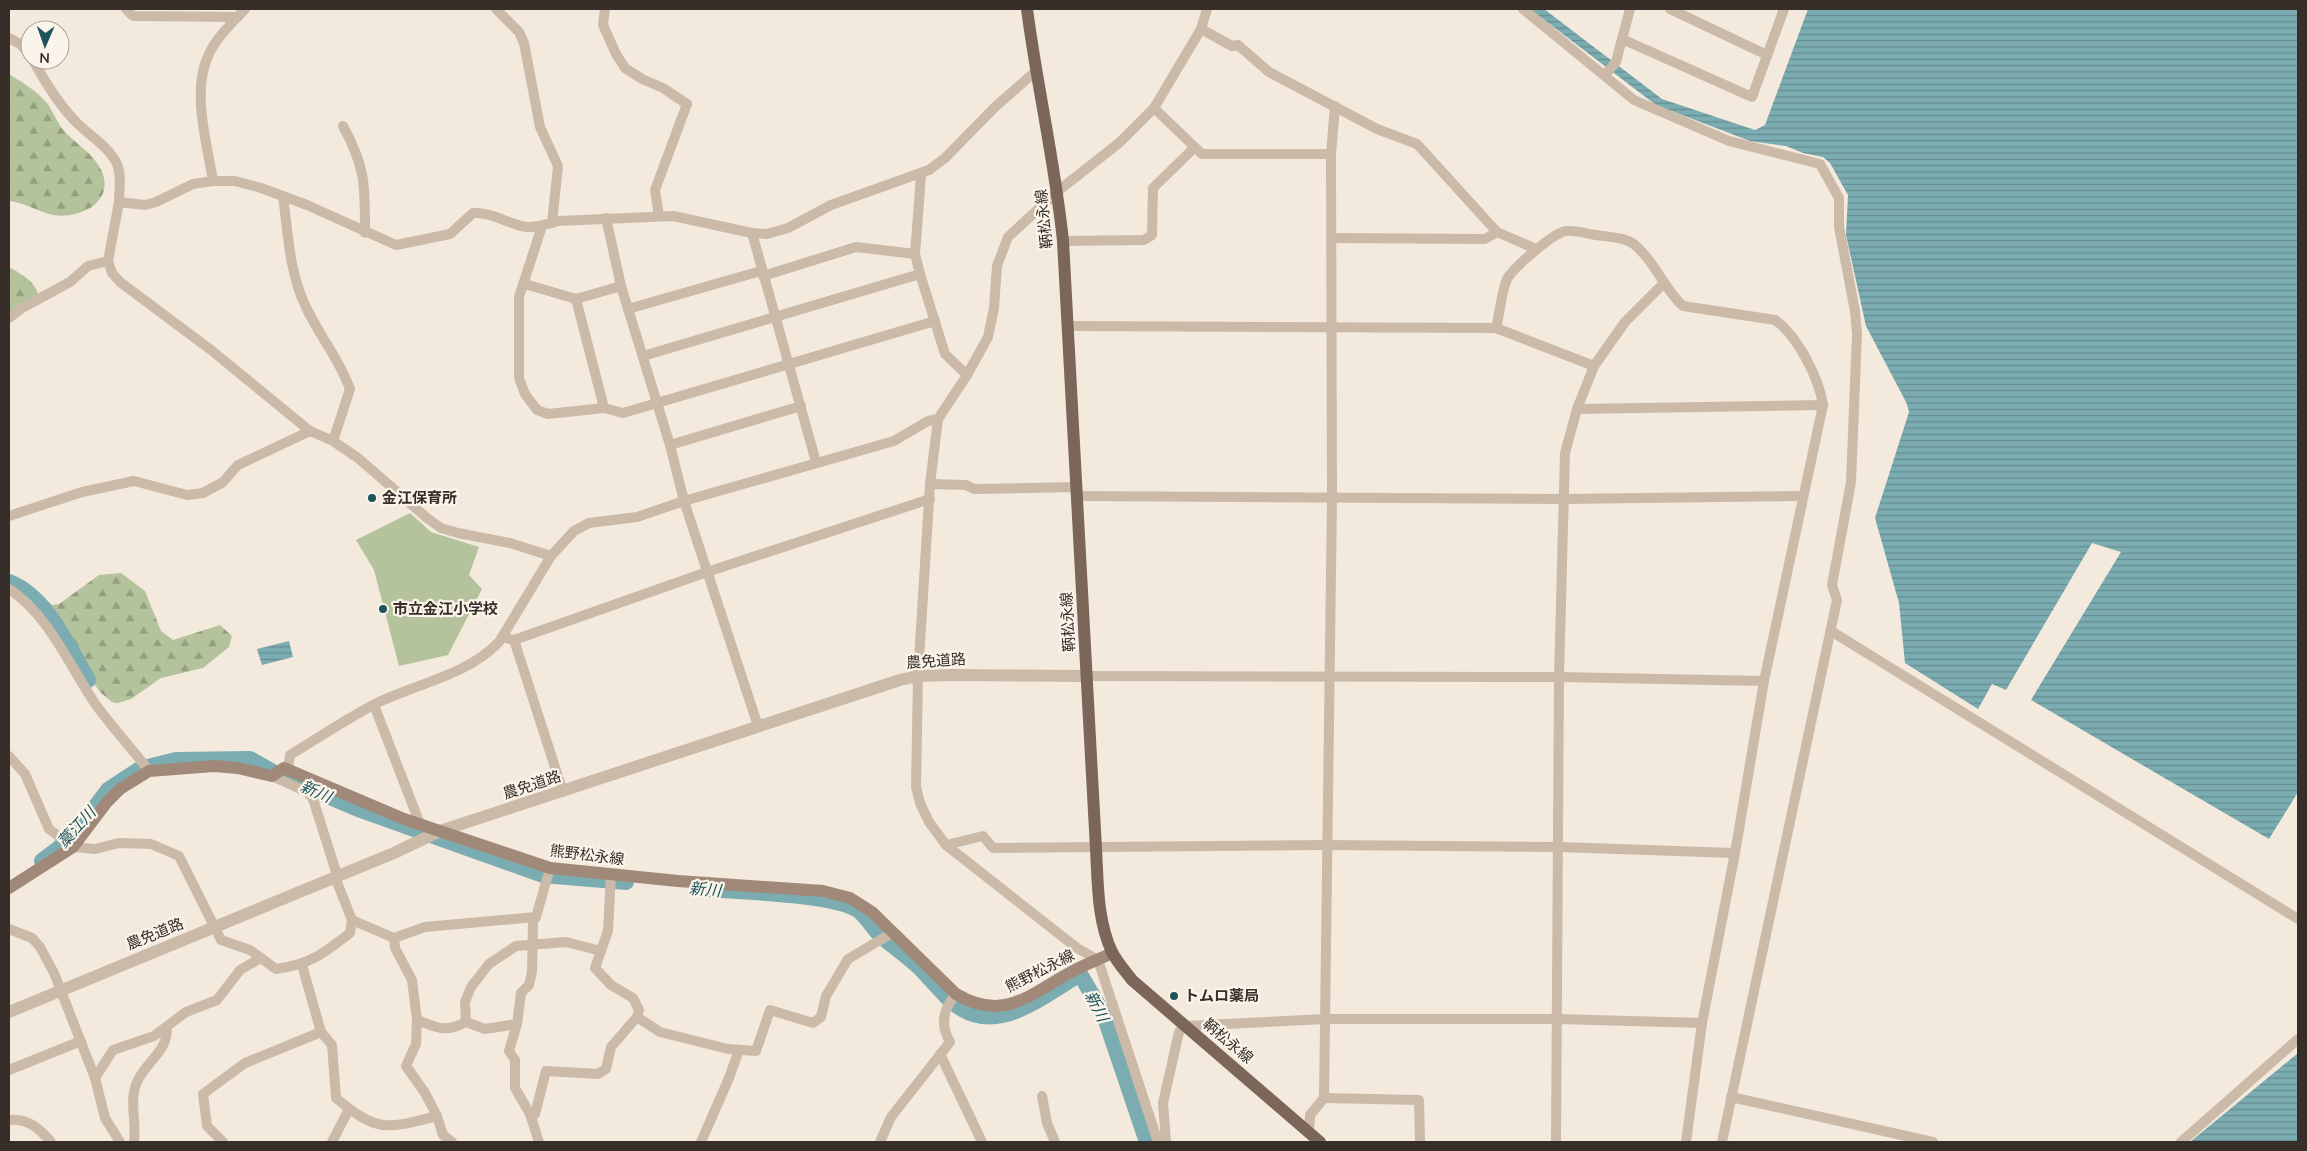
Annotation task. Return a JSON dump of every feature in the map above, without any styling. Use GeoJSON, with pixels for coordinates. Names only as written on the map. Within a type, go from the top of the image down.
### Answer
{"type":"FeatureCollection","features":[{"type":"Feature","properties":{"kind":"main road","name":"鞆松永線"},"geometry":{"type":"LineString","coordinates":[[1027,9],[1035,72],[1058,190],[1063,241],[1096,848],[1100,906],[1104,930],[1112,953],[1132,980],[1320,1142]]}},
{"type":"Feature","properties":{"kind":"main road","name":"熊野松永線"},"geometry":{"type":"LineString","coordinates":[[149,771],[214,766],[278,772],[333,790],[549,874],[611,875],[823,891],[850,898],[872,912],[956,994],[970,1002],[988,1007],[1006,1006],[1024,1000],[1074,971],[1112,953]]}},
{"type":"Feature","properties":{"kind":"main road"},"geometry":{"type":"LineString","coordinates":[[9,888],[68,843],[114,796],[149,771]]}},
{"type":"Feature","properties":{"kind":"street"},"geometry":{"type":"LineString","coordinates":[[126,9],[133,16],[241,13]]}},
{"type":"Feature","properties":{"kind":"street"},"geometry":{"type":"LineString","coordinates":[[496,9],[519,32],[524,43],[540,127],[558,166],[547,225],[519,297],[519,378],[528,399],[537,410],[548,414],[604,408],[623,413],[935,321]]}},
{"type":"Feature","properties":{"kind":"street"},"geometry":{"type":"LineString","coordinates":[[605,9],[602,25],[625,68],[642,79],[663,88],[687,104],[655,190],[659,216]]}},
{"type":"Feature","properties":{"kind":"street"},"geometry":{"type":"LineString","coordinates":[[1158,1142],[1098,960],[1077,948],[946,845],[929,822],[920,803],[916,787],[918,676],[930,484],[938,419],[967,375],[988,337],[994,308],[997,266],[1008,237],[1058,190],[1119,142],[1154,108],[1201,30],[1207,9]]}},
{"type":"Feature","properties":{"kind":"street"},"geometry":{"type":"LineString","coordinates":[[1523,9],[1610,69],[1634,100],[1729,141],[1820,164],[1839,198],[1839,227],[1857,334],[1851,482],[1832,585],[1836,600],[1831,631],[1722,1142]]}},
{"type":"Feature","properties":{"kind":"street"},"geometry":{"type":"LineString","coordinates":[[1610,69],[1622,39],[1630,9]]}},
{"type":"Feature","properties":{"kind":"street"},"geometry":{"type":"LineString","coordinates":[[1670,9],[1767,55]]}},
{"type":"Feature","properties":{"kind":"street"},"geometry":{"type":"LineString","coordinates":[[1622,39],[1752,97],[1782,9]]}},
{"type":"Feature","properties":{"kind":"street"},"geometry":{"type":"LineString","coordinates":[[213,181],[202,104],[202,79],[209,54],[241,13]]}},
{"type":"Feature","properties":{"kind":"street"},"geometry":{"type":"LineString","coordinates":[[1201,30],[1232,46],[1238,46],[1270,72],[1377,129],[1417,144],[1497,232],[1536,249]]}},
{"type":"Feature","properties":{"kind":"street"},"geometry":{"type":"LineString","coordinates":[[9,38],[20,44]]}},
{"type":"Feature","properties":{"kind":"street"},"geometry":{"type":"LineString","coordinates":[[40,70],[65,109],[111,154],[118,166],[119,202],[108,261],[112,273],[120,282],[211,350],[310,431],[333,440],[441,528],[510,543],[551,556]]}},
{"type":"Feature","properties":{"kind":"street"},"geometry":{"type":"LineString","coordinates":[[119,202],[145,205],[156,202],[193,184],[213,181],[235,182],[284,196],[396,245],[450,234],[473,213],[485,212],[526,226],[606,218],[673,216],[752,233],[768,234],[788,228],[831,205],[921,175],[945,158],[994,107],[1035,72]]}},
{"type":"Feature","properties":{"kind":"street"},"geometry":{"type":"LineString","coordinates":[[1309,1132],[1310,1115],[1324,1098],[1328,676],[1332,498],[1331,154],[1334,106]]}},
{"type":"Feature","properties":{"kind":"street"},"geometry":{"type":"LineString","coordinates":[[1154,108],[1202,154],[1331,154]]}},
{"type":"Feature","properties":{"kind":"street"},"geometry":{"type":"LineString","coordinates":[[343,126],[355,148],[365,178],[366,233]]}},
{"type":"Feature","properties":{"kind":"street"},"geometry":{"type":"LineString","coordinates":[[1063,241],[1144,240],[1152,235],[1153,188],[1194,148]]}},
{"type":"Feature","properties":{"kind":"street"},"geometry":{"type":"LineString","coordinates":[[921,175],[915,254],[945,354],[967,375]]}},
{"type":"Feature","properties":{"kind":"street"},"geometry":{"type":"LineString","coordinates":[[284,196],[291,262],[303,302],[314,325],[336,355],[350,389],[341,423],[333,440]]}},
{"type":"Feature","properties":{"kind":"street"},"geometry":{"type":"LineString","coordinates":[[606,218],[621,286],[670,445],[684,501],[758,726]]}},
{"type":"Feature","properties":{"kind":"street"},"geometry":{"type":"LineString","coordinates":[[1496,328],[1508,279],[1536,249],[1565,231],[1627,241],[1635,244],[1648,258],[1682,306],[1775,320],[1784,326],[1794,339],[1814,376],[1823,405],[1802,496],[1764,681],[1735,853],[1702,1023],[1686,1142]]}},
{"type":"Feature","properties":{"kind":"street"},"geometry":{"type":"LineString","coordinates":[[1332,238],[1485,239],[1497,232]]}},
{"type":"Feature","properties":{"kind":"street"},"geometry":{"type":"LineString","coordinates":[[752,233],[816,462]]}},
{"type":"Feature","properties":{"kind":"street"},"geometry":{"type":"LineString","coordinates":[[628,309],[856,247],[915,254]]}},
{"type":"Feature","properties":{"kind":"street"},"geometry":{"type":"LineString","coordinates":[[9,318],[22,308],[70,282],[88,266],[108,261]]}},
{"type":"Feature","properties":{"kind":"street"},"geometry":{"type":"LineString","coordinates":[[643,356],[920,274]]}},
{"type":"Feature","properties":{"kind":"street"},"geometry":{"type":"LineString","coordinates":[[1556,1142],[1559,677],[1565,453],[1577,410],[1594,366],[1625,322],[1664,283]]}},
{"type":"Feature","properties":{"kind":"street"},"geometry":{"type":"LineString","coordinates":[[525,284],[576,299],[621,286]]}},
{"type":"Feature","properties":{"kind":"street"},"geometry":{"type":"LineString","coordinates":[[576,299],[604,408]]}},
{"type":"Feature","properties":{"kind":"street"},"geometry":{"type":"LineString","coordinates":[[1068,326],[1496,328],[1594,366]]}},
{"type":"Feature","properties":{"kind":"street"},"geometry":{"type":"LineString","coordinates":[[1577,410],[1823,405]]}},
{"type":"Feature","properties":{"kind":"street"},"geometry":{"type":"LineString","coordinates":[[670,445],[801,406]]}},
{"type":"Feature","properties":{"kind":"street"},"geometry":{"type":"LineString","coordinates":[[9,756],[25,774],[49,829],[68,843],[95,848],[119,843],[143,843],[173,851],[179,856],[191,876],[221,940],[250,950],[276,969],[302,965],[324,954],[350,933],[352,920],[336,876],[313,799],[307,792],[278,772],[290,754],[374,705],[471,664],[488,654],[502,637],[551,556],[574,531],[589,523],[637,516],[816,462],[894,441],[928,421],[938,419]]}},
{"type":"Feature","properties":{"kind":"street"},"geometry":{"type":"LineString","coordinates":[[9,516],[82,492],[134,480],[186,495],[203,493],[223,482],[238,465],[310,431]]}},
{"type":"Feature","properties":{"kind":"street"},"geometry":{"type":"LineString","coordinates":[[930,484],[966,485],[974,489],[1332,498],[1563,499],[1802,496]]}},
{"type":"Feature","properties":{"kind":"street"},"geometry":{"type":"LineString","coordinates":[[502,637],[514,640],[707,572],[930,499]]}},
{"type":"Feature","properties":{"kind":"street"},"geometry":{"type":"LineString","coordinates":[[9,589],[22,598],[51,634],[97,705],[149,771]]}},
{"type":"Feature","properties":{"kind":"street"},"geometry":{"type":"LineString","coordinates":[[1831,631],[2298,919]]}},
{"type":"Feature","properties":{"kind":"street"},"geometry":{"type":"LineString","coordinates":[[514,640],[563,792]]}},
{"type":"Feature","properties":{"kind":"street","name":"農免道路"},"geometry":{"type":"LineString","coordinates":[[9,1012],[215,928],[438,832],[900,680],[918,676],[1087,676]]}},
{"type":"Feature","properties":{"kind":"street"},"geometry":{"type":"LineString","coordinates":[[1087,676],[1559,677],[1764,681]]}},
{"type":"Feature","properties":{"kind":"street"},"geometry":{"type":"LineString","coordinates":[[374,705],[420,824]]}},
{"type":"Feature","properties":{"kind":"street"},"geometry":{"type":"LineString","coordinates":[[946,845],[984,836],[994,848],[1327,845],[1558,847],[1735,853]]}},
{"type":"Feature","properties":{"kind":"street"},"geometry":{"type":"LineString","coordinates":[[539,1142],[530,1114],[515,1088],[515,1060],[509,1051],[517,1024],[521,993],[529,985],[532,972],[533,921],[536,917],[549,874]]}},
{"type":"Feature","properties":{"kind":"street"},"geometry":{"type":"LineString","coordinates":[[530,1114],[535,1114],[546,1071],[598,1074],[606,1069],[611,1047],[637,1017],[639,1010],[634,998],[611,985],[595,968],[608,931],[611,875]]}},
{"type":"Feature","properties":{"kind":"street"},"geometry":{"type":"LineString","coordinates":[[352,920],[394,938],[425,927],[536,917]]}},
{"type":"Feature","properties":{"kind":"street"},"geometry":{"type":"LineString","coordinates":[[9,929],[32,938],[40,947],[61,990],[81,1041],[95,1078],[105,1118],[120,1142]]}},
{"type":"Feature","properties":{"kind":"street"},"geometry":{"type":"LineString","coordinates":[[637,1017],[660,1032],[728,1049],[756,1051],[770,1010],[813,1023],[821,1017],[826,996],[848,959],[892,933]]}},
{"type":"Feature","properties":{"kind":"street"},"geometry":{"type":"LineString","coordinates":[[394,938],[395,948],[412,980],[418,1020],[416,1044],[406,1066],[425,1093],[437,1116],[443,1135],[452,1142]]}},
{"type":"Feature","properties":{"kind":"street"},"geometry":{"type":"LineString","coordinates":[[466,1022],[465,1002],[471,987],[489,964],[516,946],[566,942],[601,951]]}},
{"type":"Feature","properties":{"kind":"street"},"geometry":{"type":"LineString","coordinates":[[95,1078],[113,1050],[154,1036],[186,1012],[217,1000],[240,970],[261,958]]}},
{"type":"Feature","properties":{"kind":"street"},"geometry":{"type":"LineString","coordinates":[[302,965],[321,1032],[332,1045],[336,1098],[349,1109],[379,1126],[396,1127],[437,1116]]}},
{"type":"Feature","properties":{"kind":"street"},"geometry":{"type":"LineString","coordinates":[[880,1142],[892,1117],[950,1042],[943,1030],[946,1005],[956,994]]}},
{"type":"Feature","properties":{"kind":"street"},"geometry":{"type":"LineString","coordinates":[[1166,1142],[1163,1103],[1179,1032],[1185,1026],[1325,1019],[1557,1018],[1702,1023]]}},
{"type":"Feature","properties":{"kind":"street"},"geometry":{"type":"LineString","coordinates":[[418,1020],[440,1029],[453,1029],[466,1022],[485,1029],[517,1024]]}},
{"type":"Feature","properties":{"kind":"street"},"geometry":{"type":"LineString","coordinates":[[134,1142],[136,1129],[134,1096],[137,1081],[168,1040],[167,1027]]}},
{"type":"Feature","properties":{"kind":"street"},"geometry":{"type":"LineString","coordinates":[[223,1142],[208,1126],[203,1094],[245,1063],[321,1032]]}},
{"type":"Feature","properties":{"kind":"street"},"geometry":{"type":"LineString","coordinates":[[2181,1142],[2298,1039]]}},
{"type":"Feature","properties":{"kind":"street"},"geometry":{"type":"LineString","coordinates":[[9,1070],[81,1041]]}},
{"type":"Feature","properties":{"kind":"street"},"geometry":{"type":"LineString","coordinates":[[701,1142],[739,1050]]}},
{"type":"Feature","properties":{"kind":"street"},"geometry":{"type":"LineString","coordinates":[[940,1054],[982,1142]]}},
{"type":"Feature","properties":{"kind":"street"},"geometry":{"type":"LineString","coordinates":[[1042,1096],[1047,1123],[1055,1142]]}},
{"type":"Feature","properties":{"kind":"street"},"geometry":{"type":"LineString","coordinates":[[1731,1097],[1933,1142]]}},
{"type":"Feature","properties":{"kind":"street"},"geometry":{"type":"LineString","coordinates":[[1324,1098],[1419,1100],[1420,1142]]}},
{"type":"Feature","properties":{"kind":"street"},"geometry":{"type":"LineString","coordinates":[[332,1142],[349,1109]]}},
{"type":"Feature","properties":{"kind":"street"},"geometry":{"type":"LineString","coordinates":[[9,1120],[27,1122],[41,1129],[52,1142]]}},
{"type":"Feature","properties":{"kind":"green space"},"geometry":{"type":"Polygon","coordinates":[[[9,74],[27,85],[46,102],[64,131],[90,154],[97,163],[102,172],[104,188],[98,202],[92,207],[65,216],[48,214],[9,201],[9,74]]]}},
{"type":"Feature","properties":{"kind":"green space"},"geometry":{"type":"Polygon","coordinates":[[[9,267],[33,284],[39,301],[9,321],[9,267]]]}},
{"type":"Feature","properties":{"kind":"green space"},"geometry":{"type":"Polygon","coordinates":[[[410,513],[431,532],[479,547],[469,575],[482,589],[448,655],[399,666],[374,570],[356,540],[410,513]]]}},
{"type":"Feature","properties":{"kind":"green space"},"geometry":{"type":"Polygon","coordinates":[[[121,573],[145,591],[161,631],[173,640],[220,625],[232,636],[229,647],[203,668],[161,678],[131,699],[118,703],[112,702],[101,693],[19,587],[25,581],[52,605],[59,604],[99,575],[121,573]]]}},
{"type":"Feature","properties":{"kind":"water"},"geometry":{"type":"Polygon","coordinates":[[[1530,9],[1544,9],[1662,99],[1755,130],[1765,125],[1808,9],[2298,9],[2298,792],[2269,839],[2031,700],[2121,552],[2092,543],[2006,690],[1992,684],[1978,709],[1905,663],[1899,603],[1875,518],[1909,412],[1907,404],[1866,326],[1846,235],[1848,195],[1830,163],[1823,157],[1803,153],[1786,146],[1750,141],[1656,105],[1530,9]]]}},
{"type":"Feature","properties":{"kind":"water"},"geometry":{"type":"Polygon","coordinates":[[[289,641],[293,657],[262,665],[257,649],[289,641]]]}},
{"type":"Feature","properties":{"kind":"water"},"geometry":{"type":"Polygon","coordinates":[[[2298,1053],[2298,1142],[2190,1142],[2298,1053]]]}},
{"type":"Feature","properties":{"kind":"waterway","name":"新川"},"geometry":{"type":"LineString","coordinates":[[9,582],[35,599],[45,611],[64,638],[88,680]]}},
{"type":"Feature","properties":{"kind":"waterway","name":"新川"},"geometry":{"type":"LineString","coordinates":[[42,861],[58,849],[84,822],[108,790],[140,769],[176,760],[250,759],[280,776],[358,809],[543,875],[626,882]]}},
{"type":"Feature","properties":{"kind":"waterway","name":"新川"},"geometry":{"type":"LineString","coordinates":[[708,889],[808,897],[829,900],[858,910],[881,936],[919,967],[945,996],[955,1004],[976,1015],[988,1017],[1012,1012],[1032,1003],[1080,974],[1104,1015],[1147,1142]]}},
{"type":"Feature","properties":{"kind":"place","name":"金江保育所"},"geometry":{"type":"Point","coordinates":[372,498]}},
{"type":"Feature","properties":{"kind":"place","name":"市立金江小学校"},"geometry":{"type":"Point","coordinates":[383,609]}},
{"type":"Feature","properties":{"kind":"place","name":"トムロ薬局"},"geometry":{"type":"Point","coordinates":[1174,996]}},
{"type":"Feature","properties":{"kind":"water label","name":"藁江川"},"geometry":{"type":"Point","coordinates":[76,827]}}]}
